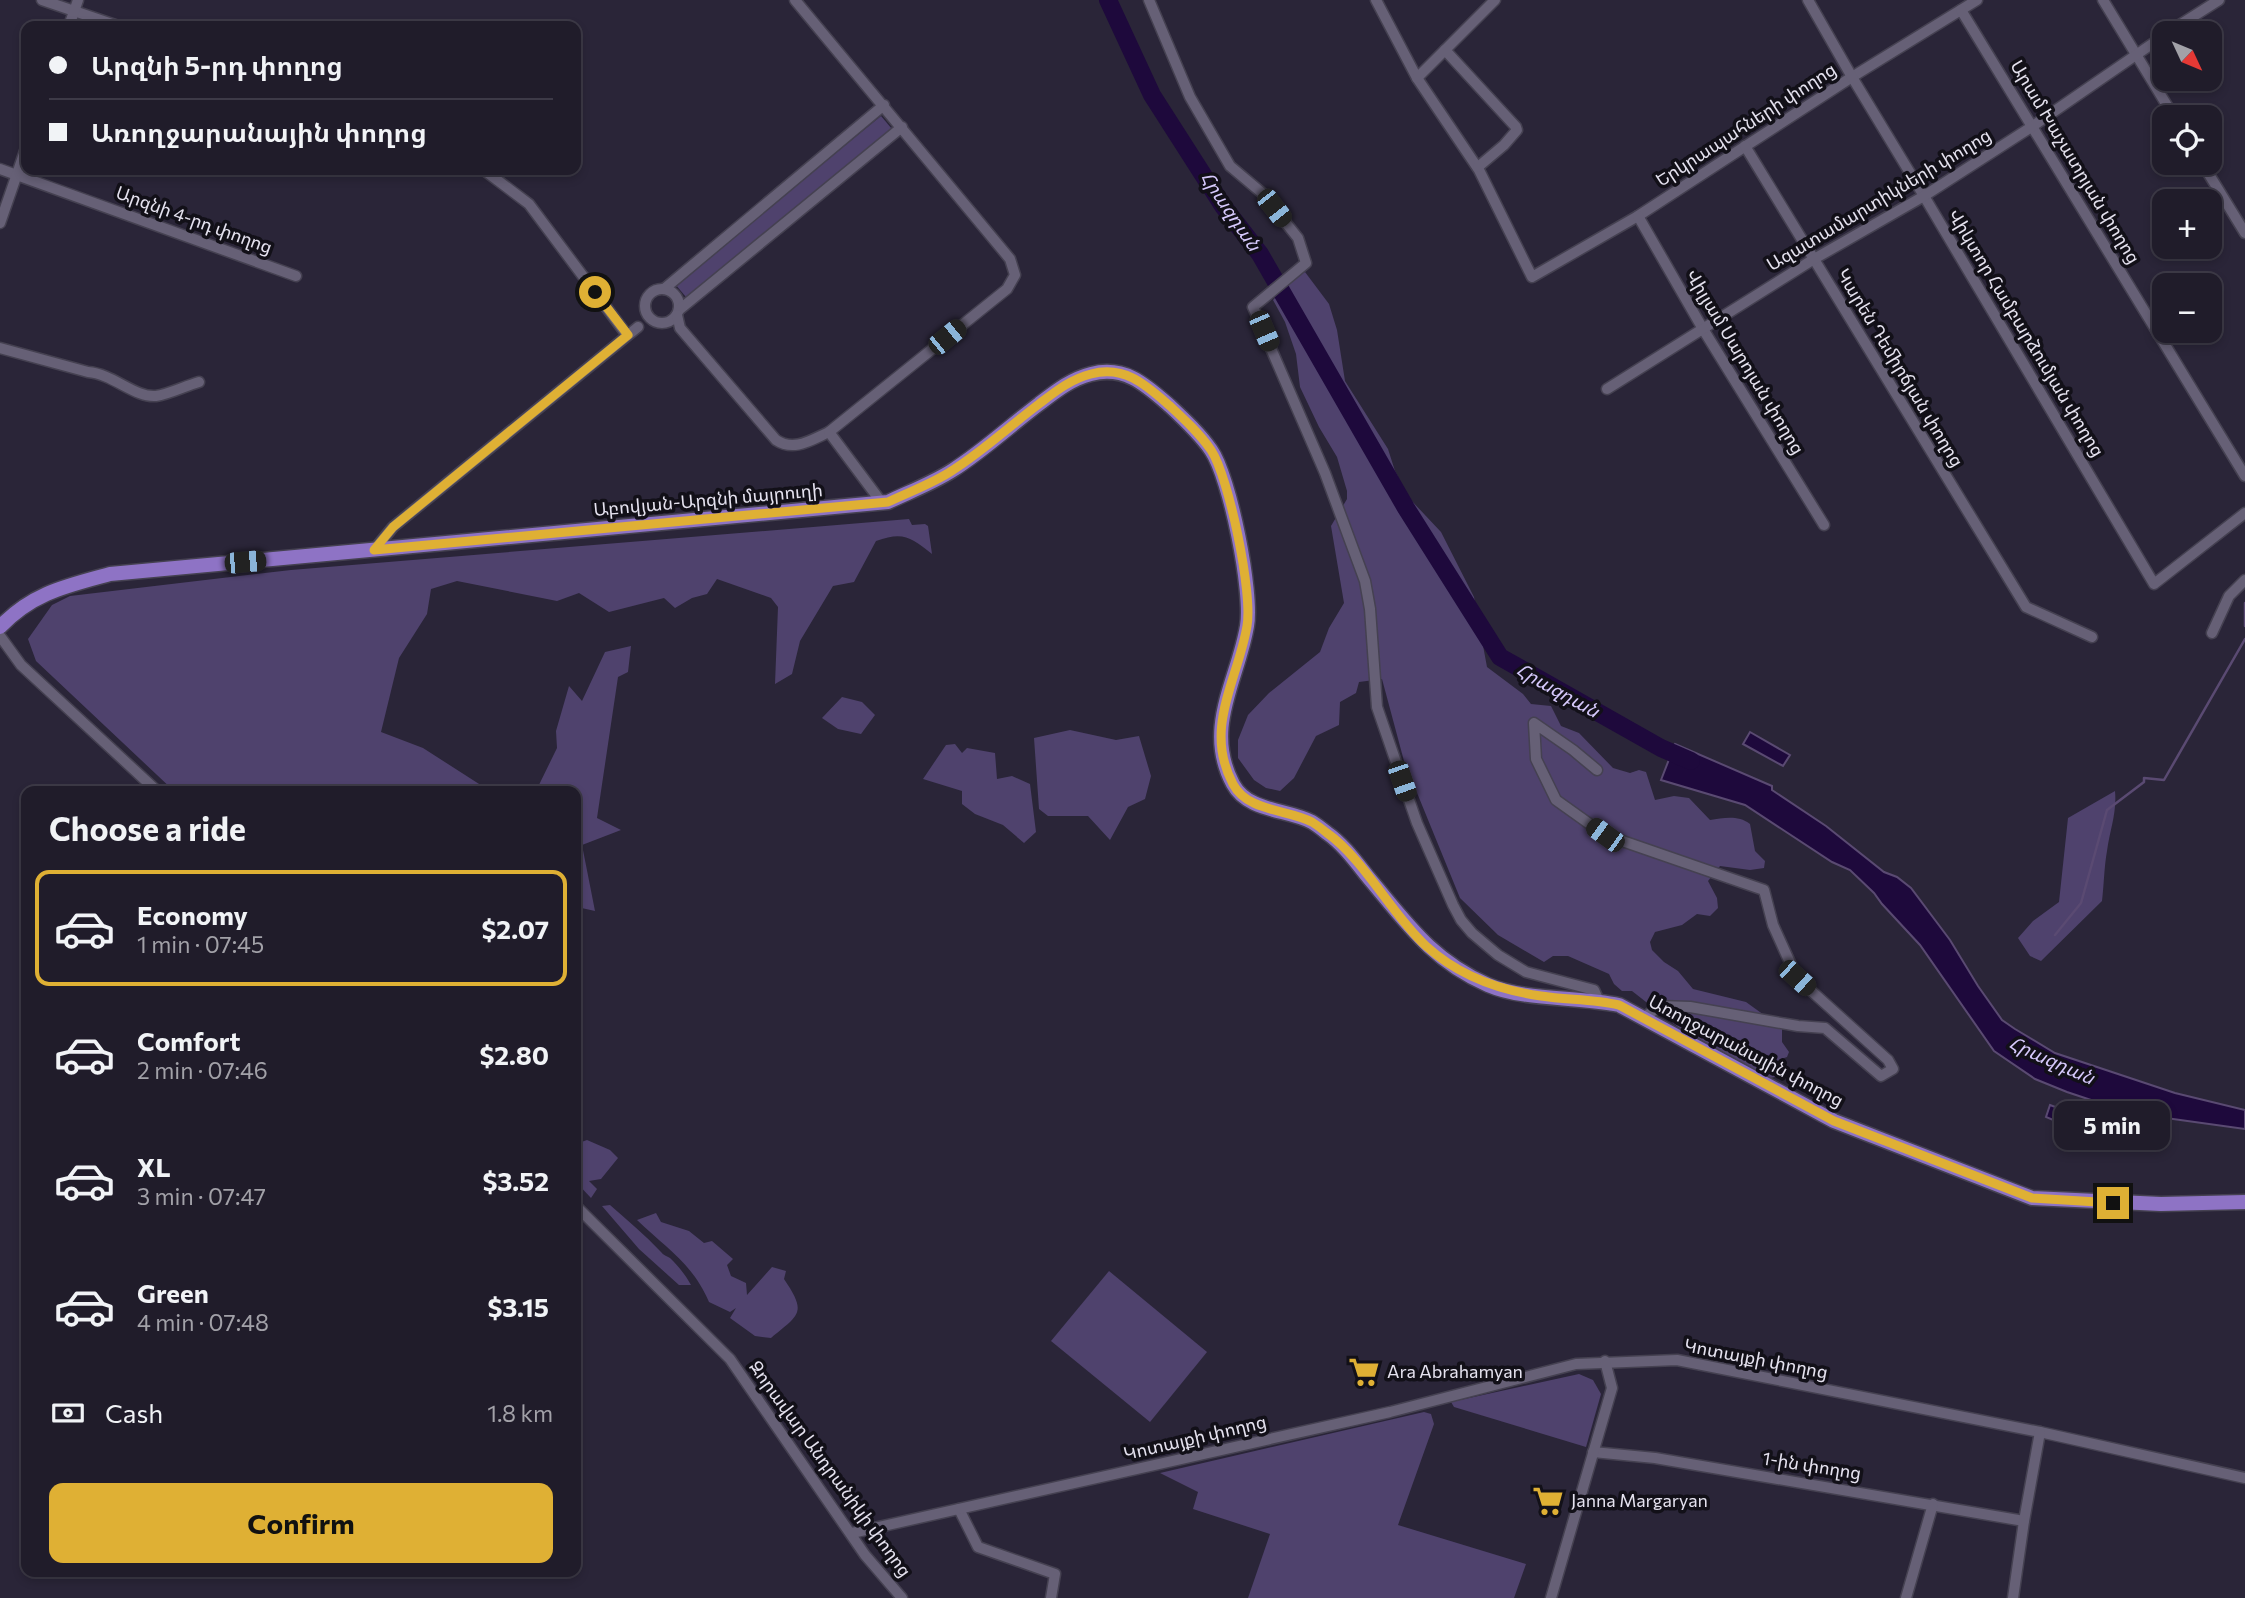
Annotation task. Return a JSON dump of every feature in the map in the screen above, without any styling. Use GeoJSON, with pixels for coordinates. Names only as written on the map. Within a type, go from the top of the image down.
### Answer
{"type":"FeatureCollection","features":[{"type":"Feature","properties":{"kind":"main road","name":"Աբովյան-Արզնի մայրուղի"},"geometry":{"type":"LineString","coordinates":[[0,627],[17,609],[59,588],[110,574],[882,503],[952,471],[1069,382],[1093,373],[1116,371],[1140,380],[1189,424],[1212,452],[1225,481],[1249,599]]}},
{"type":"Feature","properties":{"kind":"main road","name":"Առողջարանային փողոց"},"geometry":{"type":"LineString","coordinates":[[1249,599],[1248,626],[1223,707],[1221,737],[1226,766],[1233,783],[1243,797],[1259,806],[1312,822],[1332,836],[1425,945],[1468,975],[1491,986],[1540,996],[1619,1005],[1834,1121],[2032,1198],[2161,1204],[2245,1202]]}},
{"type":"Feature","properties":{"kind":"street"},"geometry":{"type":"LineString","coordinates":[[42,0],[76,6],[108,21]]}},
{"type":"Feature","properties":{"kind":"street"},"geometry":{"type":"LineString","coordinates":[[664,289],[677,297],[675,316],[680,328],[776,440],[783,445],[797,447],[829,432],[1007,289],[1015,275],[1010,259],[796,0]]}},
{"type":"Feature","properties":{"kind":"street"},"geometry":{"type":"LineString","coordinates":[[1149,0],[1190,97],[1230,166],[1262,192],[1298,238],[1306,263],[1253,307],[1325,473],[1365,581],[1370,609],[1377,707],[1417,823],[1453,905],[1472,933],[1498,955],[1526,972],[1594,990],[1599,1001]]}},
{"type":"Feature","properties":{"kind":"street"},"geometry":{"type":"LineString","coordinates":[[1376,0],[1416,78],[1478,167],[1517,130],[1445,50]]}},
{"type":"Feature","properties":{"kind":"street"},"geometry":{"type":"LineString","coordinates":[[1416,78],[1495,0]]}},
{"type":"Feature","properties":{"kind":"street","name":"Վիկտոր Համբարձումյան փողոց"},"geometry":{"type":"LineString","coordinates":[[1808,0],[2154,584],[2245,513]]}},
{"type":"Feature","properties":{"kind":"street","name":"Երկրապահների փողոց"},"geometry":{"type":"LineString","coordinates":[[1478,167],[1532,277],[1638,216],[1852,77],[1977,0]]}},
{"type":"Feature","properties":{"kind":"street"},"geometry":{"type":"LineString","coordinates":[[2103,0],[2167,105]]}},
{"type":"Feature","properties":{"kind":"street","name":"Ազատամարտիկների փողոց"},"geometry":{"type":"LineString","coordinates":[[2186,21],[2219,0]]}},
{"type":"Feature","properties":{"kind":"street","name":"Արամ Խաչատրյան փողոց"},"geometry":{"type":"LineString","coordinates":[[1961,10],[2245,476]]}},
{"type":"Feature","properties":{"kind":"street","name":"Ազատամարտիկների փողոց"},"geometry":{"type":"LineString","coordinates":[[1606,389],[1814,259],[1924,196],[2033,126],[2152,43]]}},
{"type":"Feature","properties":{"kind":"street"},"geometry":{"type":"LineString","coordinates":[[884,105],[664,289],[652,293],[647,298],[646,312],[656,322],[675,316],[902,127]]}},
{"type":"Feature","properties":{"kind":"street","name":"Կարեն Դեմիրճյան փողոց"},"geometry":{"type":"LineString","coordinates":[[1745,146],[2026,607],[2092,637]]}},
{"type":"Feature","properties":{"kind":"street"},"geometry":{"type":"LineString","coordinates":[[0,223],[21,163]]}},
{"type":"Feature","properties":{"kind":"street","name":"Արզնի 4-րդ փողոց"},"geometry":{"type":"LineString","coordinates":[[0,169],[296,276]]}},
{"type":"Feature","properties":{"kind":"street"},"geometry":{"type":"LineString","coordinates":[[491,175],[529,204],[628,335]]}},
{"type":"Feature","properties":{"kind":"street"},"geometry":{"type":"LineString","coordinates":[[2209,175],[2245,233]]}},
{"type":"Feature","properties":{"kind":"street","name":"Վիլյամ Սարոյան փողոց"},"geometry":{"type":"LineString","coordinates":[[1638,216],[1703,330],[1824,526]]}},
{"type":"Feature","properties":{"kind":"street"},"geometry":{"type":"LineString","coordinates":[[374,550],[393,527],[638,327]]}},
{"type":"Feature","properties":{"kind":"street"},"geometry":{"type":"LineString","coordinates":[[0,348],[88,372],[102,373],[140,393],[155,396],[199,382]]}},
{"type":"Feature","properties":{"kind":"street"},"geometry":{"type":"LineString","coordinates":[[829,432],[882,503]]}},
{"type":"Feature","properties":{"kind":"street"},"geometry":{"type":"LineString","coordinates":[[2212,633],[2229,596],[2245,579]]}},
{"type":"Feature","properties":{"kind":"street"},"geometry":{"type":"LineString","coordinates":[[0,636],[21,665],[152,786]]}},
{"type":"Feature","properties":{"kind":"street"},"geometry":{"type":"LineString","coordinates":[[1597,770],[1534,723],[1536,759],[1556,800],[1605,835],[1765,890],[1773,925],[1797,978],[1888,1059],[1893,1069],[1881,1076],[1825,1028],[1798,1026],[1690,1007],[1660,1006],[1643,1018]]}},
{"type":"Feature","properties":{"kind":"street","name":"Զորավար Անդրանիկի փողոց"},"geometry":{"type":"LineString","coordinates":[[581,1211],[730,1359],[865,1555],[902,1598]]}},
{"type":"Feature","properties":{"kind":"street","name":"Կոտայքի փողոց"},"geometry":{"type":"LineString","coordinates":[[852,1533],[1390,1412],[1576,1364],[1605,1361],[1677,1360],[2040,1432],[2245,1478]]}},
{"type":"Feature","properties":{"kind":"street"},"geometry":{"type":"LineString","coordinates":[[1551,1598],[1612,1388],[1605,1361]]}},
{"type":"Feature","properties":{"kind":"street"},"geometry":{"type":"LineString","coordinates":[[2013,1598],[2040,1432]]}},
{"type":"Feature","properties":{"kind":"street","name":"1-ին փողոց"},"geometry":{"type":"LineString","coordinates":[[1593,1452],[1655,1458],[2024,1521]]}},
{"type":"Feature","properties":{"kind":"street"},"geometry":{"type":"LineString","coordinates":[[1906,1598],[1933,1504]]}},
{"type":"Feature","properties":{"kind":"street"},"geometry":{"type":"LineString","coordinates":[[959,1509],[978,1547],[1055,1574],[1051,1598]]}},
{"type":"Feature","properties":{"kind":"shaded area"},"geometry":{"type":"Polygon","coordinates":[[[881,116],[892,129],[686,297],[675,284],[881,116]]]}},
{"type":"Feature","properties":{"kind":"shaded area"},"geometry":{"type":"Polygon","coordinates":[[[1305,272],[1329,304],[1337,330],[1345,381],[1388,449],[1395,471],[1409,498],[1441,532],[1474,597],[1487,667],[1523,694],[1531,704],[1551,706],[1561,726],[1579,733],[1613,768],[1630,773],[1639,770],[1646,772],[1655,800],[1674,796],[1689,798],[1710,820],[1736,818],[1750,824],[1755,851],[1765,861],[1764,868],[1750,870],[1720,866],[1708,881],[1717,898],[1718,908],[1710,916],[1697,914],[1682,925],[1655,932],[1650,942],[1652,950],[1678,971],[1693,989],[1746,1002],[1782,1028],[1782,1042],[1789,1052],[1787,1057],[1781,1059],[1785,1075],[1770,1078],[1678,1027],[1632,991],[1622,991],[1614,984],[1609,974],[1568,956],[1553,956],[1544,962],[1498,935],[1460,898],[1404,761],[1382,679],[1359,682],[1356,693],[1340,702],[1339,725],[1316,736],[1294,778],[1280,791],[1266,788],[1254,780],[1238,758],[1238,740],[1248,715],[1269,693],[1320,652],[1329,628],[1344,603],[1331,526],[1347,499],[1347,491],[1337,457],[1300,387],[1296,354],[1285,322],[1273,300],[1296,276],[1305,272]]]}},
{"type":"Feature","properties":{"kind":"shaded area"},"geometry":{"type":"Polygon","coordinates":[[[909,519],[912,525],[928,526],[932,554],[906,537],[893,536],[876,541],[854,582],[833,586],[800,641],[792,674],[775,684],[778,607],[771,598],[717,579],[707,594],[692,598],[675,608],[664,598],[609,612],[579,593],[557,601],[457,581],[431,589],[427,614],[399,658],[381,732],[423,748],[482,786],[169,786],[36,661],[28,639],[52,605],[70,596],[291,570],[909,519]]]}},
{"type":"Feature","properties":{"kind":"shaded area"},"geometry":{"type":"Polygon","coordinates":[[[631,646],[628,672],[618,677],[597,818],[621,830],[582,845],[595,911],[581,908],[581,786],[538,786],[557,748],[556,731],[569,686],[582,701],[605,652],[631,646]]]}},
{"type":"Feature","properties":{"kind":"shaded area"},"geometry":{"type":"Polygon","coordinates":[[[842,697],[862,702],[875,715],[861,734],[838,729],[822,718],[842,697]]]}},
{"type":"Feature","properties":{"kind":"shaded area"},"geometry":{"type":"Polygon","coordinates":[[[1070,730],[1116,740],[1139,736],[1151,776],[1145,799],[1128,807],[1110,840],[1088,816],[1048,816],[1039,809],[1034,738],[1070,730]]]}},
{"type":"Feature","properties":{"kind":"shaded area"},"geometry":{"type":"Polygon","coordinates":[[[955,744],[962,753],[967,748],[995,753],[997,779],[1012,776],[1030,784],[1036,832],[1024,843],[1003,825],[975,814],[962,804],[962,791],[923,779],[946,745],[955,744]]]}},
{"type":"Feature","properties":{"kind":"shaded area"},"geometry":{"type":"Polygon","coordinates":[[[2115,791],[2102,901],[2041,961],[2030,956],[2018,938],[2033,921],[2059,902],[2068,818],[2115,791]]]}},
{"type":"Feature","properties":{"kind":"shaded area"},"geometry":{"type":"Polygon","coordinates":[[[587,1140],[610,1150],[618,1158],[601,1179],[589,1181],[597,1189],[591,1198],[581,1187],[581,1142],[587,1140]]]}},
{"type":"Feature","properties":{"kind":"shaded area"},"geometry":{"type":"Polygon","coordinates":[[[610,1205],[670,1258],[691,1285],[679,1285],[639,1249],[602,1206],[610,1205]]]}},
{"type":"Feature","properties":{"kind":"shaded area"},"geometry":{"type":"Polygon","coordinates":[[[656,1213],[661,1222],[689,1231],[704,1243],[712,1241],[733,1259],[727,1265],[731,1276],[746,1283],[747,1295],[772,1267],[786,1271],[784,1279],[798,1306],[794,1318],[771,1338],[755,1336],[730,1318],[736,1308],[730,1312],[709,1302],[687,1267],[637,1220],[656,1213]]]}},
{"type":"Feature","properties":{"kind":"shaded area"},"geometry":{"type":"Polygon","coordinates":[[[1109,1271],[1207,1352],[1150,1422],[1051,1341],[1109,1271]]]}},
{"type":"Feature","properties":{"kind":"shaded area"},"geometry":{"type":"Polygon","coordinates":[[[1579,1374],[1593,1380],[1601,1394],[1586,1447],[1454,1407],[1451,1402],[1579,1374]]]}},
{"type":"Feature","properties":{"kind":"shaded area"},"geometry":{"type":"Polygon","coordinates":[[[1424,1412],[1431,1414],[1434,1424],[1398,1525],[1526,1564],[1514,1598],[1248,1598],[1270,1534],[1193,1509],[1198,1492],[1160,1473],[1424,1412]]]}},
{"type":"Feature","properties":{"kind":"water"},"geometry":{"type":"Polygon","coordinates":[[[1750,732],[1790,755],[1783,766],[1743,744],[1750,732]]]}},
{"type":"Feature","properties":{"kind":"water"},"geometry":{"type":"Polygon","coordinates":[[[1675,744],[1772,786],[1772,790],[1826,826],[1884,872],[1897,877],[1911,888],[1950,940],[2002,1020],[2015,1029],[2055,1053],[2175,1093],[2245,1110],[2245,1129],[2130,1113],[2035,1079],[1994,1051],[1920,945],[1850,870],[1832,862],[1745,805],[1661,780],[1675,744]]]}},
{"type":"Feature","properties":{"kind":"water"},"geometry":{"type":"Polygon","coordinates":[[[2050,1105],[2084,1118],[2079,1131],[2046,1117],[2050,1105]]]}},
{"type":"Feature","properties":{"kind":"waterway","name":"Հրազդան"},"geometry":{"type":"LineString","coordinates":[[1108,0],[1152,95],[1223,206],[1260,254],[1406,508],[1500,657],[1661,748],[1691,761]]}},
{"type":"Feature","properties":{"kind":"waterway"},"geometry":{"type":"LineString","coordinates":[[2245,603],[2245,626]]}},
{"type":"Feature","properties":{"kind":"waterway"},"geometry":{"type":"LineString","coordinates":[[2055,935],[2081,903],[2107,810],[2144,782],[2144,778],[2164,780],[2245,639]]}},
{"type":"Feature","properties":{"kind":"place","name":"Ara Abrahamyan"},"geometry":{"type":"Point","coordinates":[1364,1372]}},
{"type":"Feature","properties":{"kind":"place","name":"Janna Margaryan"},"geometry":{"type":"Point","coordinates":[1548,1501]}},
{"type":"Feature","properties":{"kind":"route"},"geometry":{"type":"LineString","coordinates":[[595,292],[628,335],[393,527],[374,550],[888,502],[952,471],[1069,382],[1093,373],[1116,371],[1140,380],[1189,424],[1212,452],[1225,481],[1249,599],[1248,626],[1223,707],[1221,737],[1226,766],[1243,797],[1259,806],[1312,822],[1332,836],[1425,945],[1468,975],[1491,986],[1540,996],[1619,1005],[1834,1121],[2032,1198],[2113,1203]]}}]}
